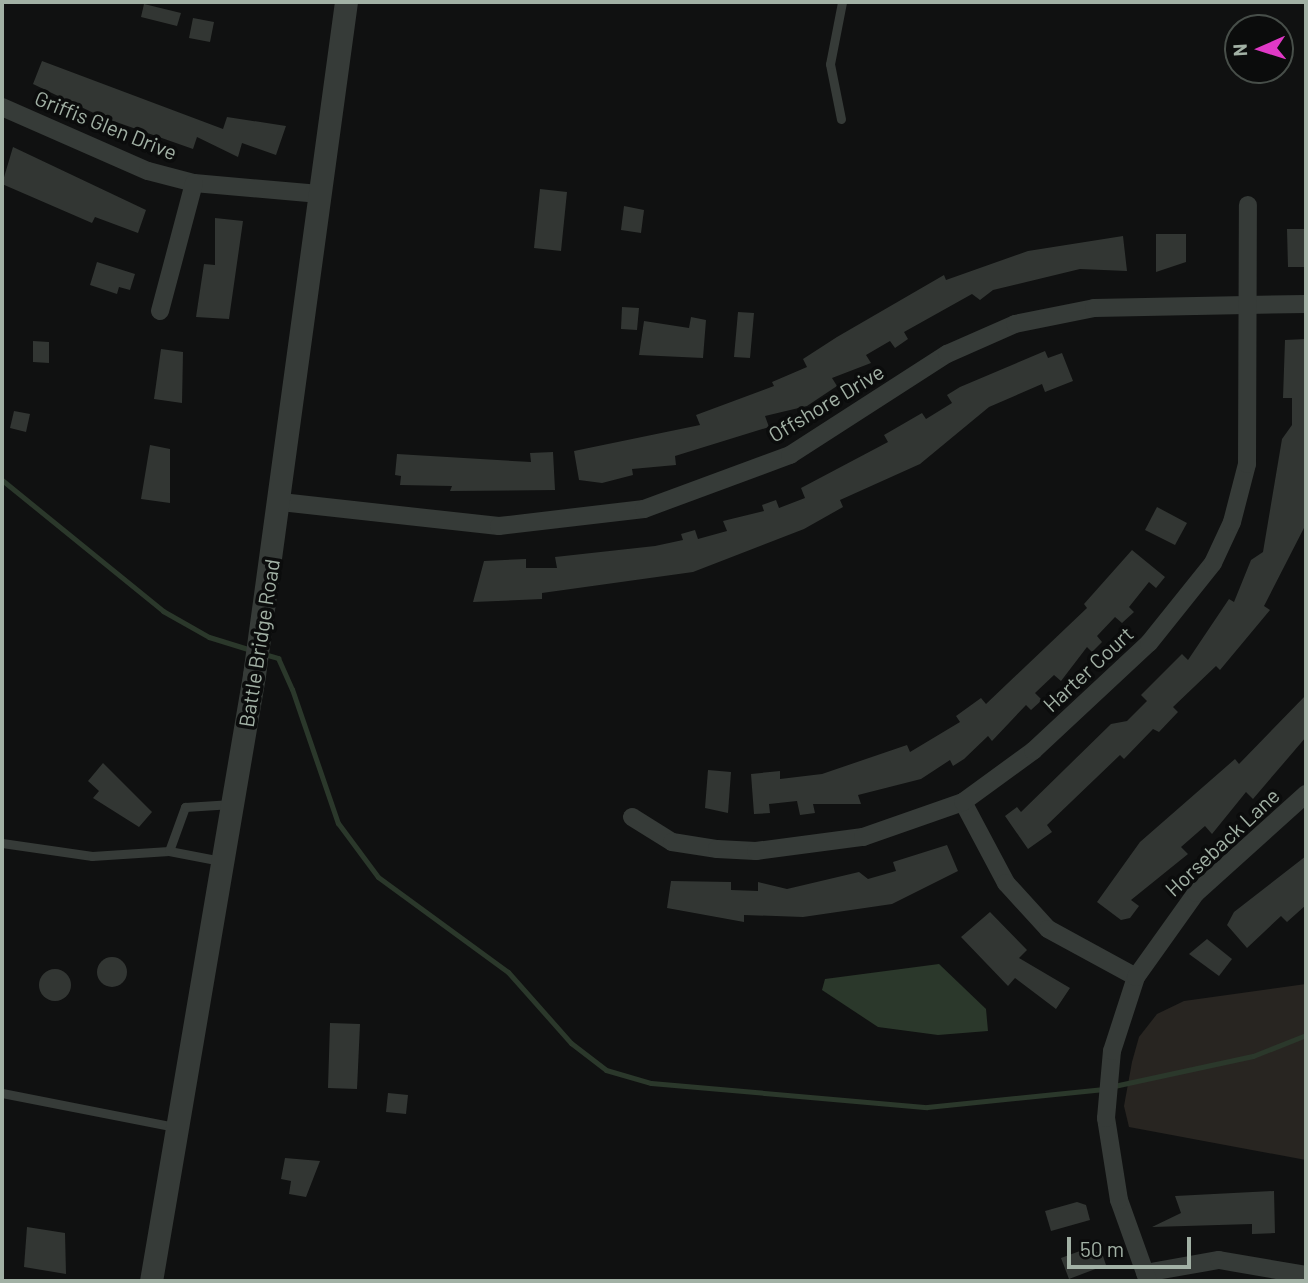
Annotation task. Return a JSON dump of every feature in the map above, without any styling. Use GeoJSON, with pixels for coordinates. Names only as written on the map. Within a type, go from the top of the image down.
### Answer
{"type":"FeatureCollection","features":[{"type":"Feature","properties":{"kind":"street","name":"Battle Bridge Road"},"geometry":{"type":"LineString","coordinates":[[151,1281],[233,804],[281,502],[346,2]]}},
{"type":"Feature","properties":{"kind":"street","name":"Griffis Glen Drive"},"geometry":{"type":"LineString","coordinates":[[2,107],[148,171],[194,183],[320,194]]}},
{"type":"Feature","properties":{"kind":"street"},"geometry":{"type":"LineString","coordinates":[[160,312],[194,183]]}},
{"type":"Feature","properties":{"kind":"street","name":"Harter Court"},"geometry":{"type":"LineString","coordinates":[[632,817],[672,842],[756,851],[863,837],[963,802],[1033,751],[1149,643],[1213,563],[1232,522],[1247,464],[1250,304],[1248,205]]}},
{"type":"Feature","properties":{"kind":"street","name":"Offshore Drive"},"geometry":{"type":"LineString","coordinates":[[281,502],[499,526],[644,509],[790,455],[947,354],[1015,324],[1094,308],[1306,304]]}},
{"type":"Feature","properties":{"kind":"street","name":"Horseback Lane"},"geometry":{"type":"LineString","coordinates":[[1147,1277],[1119,1200],[1106,1118],[1112,1051],[1136,977],[1196,893],[1306,794]]}},
{"type":"Feature","properties":{"kind":"street"},"geometry":{"type":"LineString","coordinates":[[963,802],[1006,883],[1048,929],[1136,977]]}},
{"type":"Feature","properties":{"kind":"street"},"geometry":{"type":"LineString","coordinates":[[1147,1277],[1219,1260],[1306,1275]]}},
{"type":"Feature","properties":{"kind":"lane"},"geometry":{"type":"LineString","coordinates":[[841,119],[830,64],[842,2]]}},
{"type":"Feature","properties":{"kind":"lane"},"geometry":{"type":"LineString","coordinates":[[169,851],[185,807],[233,804]]}},
{"type":"Feature","properties":{"kind":"lane"},"geometry":{"type":"LineString","coordinates":[[2,843],[92,856],[169,851],[223,862]]}},
{"type":"Feature","properties":{"kind":"lane"},"geometry":{"type":"LineString","coordinates":[[2,1093],[178,1127]]}},
{"type":"Feature","properties":{"kind":"shaded area"},"geometry":{"type":"Polygon","coordinates":[[[939,964],[986,1009],[988,1031],[938,1035],[878,1027],[822,990],[825,979],[939,964]]]}},
{"type":"Feature","properties":{"kind":"shaded area"},"geometry":{"type":"Polygon","coordinates":[[[1306,984],[1306,1160],[1129,1127],[1124,1106],[1132,1062],[1139,1037],[1157,1014],[1184,1001],[1306,984]]]}},
{"type":"Feature","properties":{"kind":"building"},"geometry":{"type":"Polygon","coordinates":[[[144,4],[181,13],[177,26],[141,17],[144,4]]]}},
{"type":"Feature","properties":{"kind":"building"},"geometry":{"type":"Polygon","coordinates":[[[193,18],[214,22],[210,42],[189,38],[193,18]]]}},
{"type":"Feature","properties":{"kind":"building"},"geometry":{"type":"Polygon","coordinates":[[[42,61],[223,129],[227,117],[286,126],[276,155],[242,143],[238,157],[197,137],[193,149],[102,117],[33,84],[42,61]]]}},
{"type":"Feature","properties":{"kind":"building"},"geometry":{"type":"Polygon","coordinates":[[[13,147],[146,210],[138,233],[95,217],[92,223],[2,184],[13,147]]]}},
{"type":"Feature","properties":{"kind":"building"},"geometry":{"type":"Polygon","coordinates":[[[540,189],[567,192],[561,251],[534,248],[540,189]]]}},
{"type":"Feature","properties":{"kind":"building"},"geometry":{"type":"Polygon","coordinates":[[[624,206],[644,210],[641,233],[621,230],[624,206]]]}},
{"type":"Feature","properties":{"kind":"building"},"geometry":{"type":"Polygon","coordinates":[[[215,218],[243,221],[229,319],[196,317],[204,264],[215,265],[215,218]]]}},
{"type":"Feature","properties":{"kind":"building"},"geometry":{"type":"Polygon","coordinates":[[[1287,229],[1306,229],[1306,267],[1288,267],[1287,229]]]}},
{"type":"Feature","properties":{"kind":"building"},"geometry":{"type":"Polygon","coordinates":[[[1156,234],[1186,234],[1186,262],[1156,272],[1156,234]]]}},
{"type":"Feature","properties":{"kind":"building"},"geometry":{"type":"Polygon","coordinates":[[[1123,236],[1127,271],[1080,269],[993,290],[980,300],[972,294],[904,332],[908,339],[895,348],[890,341],[866,355],[871,363],[832,378],[837,386],[807,406],[765,416],[769,427],[675,456],[676,465],[632,469],[633,475],[602,483],[579,480],[574,451],[700,425],[696,415],[774,386],[772,382],[807,367],[803,359],[944,275],[946,280],[1028,251],[1123,236]]]}},
{"type":"Feature","properties":{"kind":"building"},"geometry":{"type":"Polygon","coordinates":[[[97,262],[135,274],[130,290],[119,287],[117,294],[90,285],[97,262]]]}},
{"type":"Feature","properties":{"kind":"building"},"geometry":{"type":"Polygon","coordinates":[[[622,307],[639,308],[637,330],[621,329],[622,307]]]}},
{"type":"Feature","properties":{"kind":"building"},"geometry":{"type":"Polygon","coordinates":[[[738,312],[754,313],[750,358],[734,357],[738,312]]]}},
{"type":"Feature","properties":{"kind":"building"},"geometry":{"type":"Polygon","coordinates":[[[691,317],[706,320],[703,358],[639,355],[644,321],[689,328],[691,317]]]}},
{"type":"Feature","properties":{"kind":"building"},"geometry":{"type":"Polygon","coordinates":[[[1306,339],[1306,524],[1264,606],[1270,610],[1220,670],[1216,666],[1173,707],[1178,712],[1159,732],[1153,729],[1124,759],[1120,755],[1047,825],[1052,832],[1028,849],[1005,816],[1017,807],[1021,812],[1111,724],[1127,721],[1147,701],[1141,695],[1182,654],[1188,660],[1229,599],[1234,602],[1251,560],[1263,552],[1282,439],[1292,425],[1292,398],[1283,398],[1285,340],[1306,339]]]}},
{"type":"Feature","properties":{"kind":"building"},"geometry":{"type":"Polygon","coordinates":[[[33,341],[49,342],[49,363],[33,362],[33,341]]]}},
{"type":"Feature","properties":{"kind":"building"},"geometry":{"type":"Polygon","coordinates":[[[161,349],[183,352],[182,403],[154,399],[161,349]]]}},
{"type":"Feature","properties":{"kind":"building"},"geometry":{"type":"Polygon","coordinates":[[[1045,351],[1048,358],[1062,353],[1073,381],[1045,392],[1042,384],[989,407],[920,464],[840,500],[843,507],[804,529],[693,572],[542,593],[542,599],[473,602],[484,561],[526,559],[526,568],[557,568],[555,557],[655,546],[683,540],[681,534],[695,530],[698,539],[727,531],[723,521],[764,511],[762,505],[776,500],[779,508],[805,498],[801,488],[888,442],[884,435],[922,413],[926,419],[952,403],[947,395],[960,387],[1045,351]]]}},
{"type":"Feature","properties":{"kind":"building"},"geometry":{"type":"Polygon","coordinates":[[[14,411],[30,414],[26,432],[10,428],[14,411]]]}},
{"type":"Feature","properties":{"kind":"building"},"geometry":{"type":"Polygon","coordinates":[[[150,445],[170,449],[170,503],[141,499],[150,445]]]}},
{"type":"Feature","properties":{"kind":"building"},"geometry":{"type":"Polygon","coordinates":[[[553,452],[555,490],[450,491],[452,486],[400,485],[401,476],[395,475],[397,454],[531,462],[530,453],[553,452]]]}},
{"type":"Feature","properties":{"kind":"building"},"geometry":{"type":"Polygon","coordinates":[[[1157,507],[1187,523],[1175,545],[1145,530],[1157,507]]]}},
{"type":"Feature","properties":{"kind":"building"},"geometry":{"type":"Polygon","coordinates":[[[1132,550],[1165,577],[1156,588],[1149,582],[1129,607],[1134,612],[1122,623],[1115,617],[1097,636],[1102,642],[1092,652],[1087,647],[1061,681],[1054,675],[1035,693],[1042,700],[1031,710],[1026,705],[992,741],[988,736],[964,759],[953,766],[950,760],[921,779],[858,795],[861,804],[813,804],[815,813],[800,815],[797,801],[769,804],[770,813],[754,814],[751,774],[780,771],[780,779],[822,774],[907,745],[910,752],[960,722],[956,716],[981,698],[986,704],[1087,608],[1084,604],[1132,550]]]}},
{"type":"Feature","properties":{"kind":"building"},"geometry":{"type":"Polygon","coordinates":[[[1306,695],[1306,737],[1253,799],[1246,792],[1212,834],[1205,826],[1181,847],[1188,854],[1131,900],[1139,906],[1130,918],[1121,920],[1097,902],[1140,842],[1235,759],[1239,764],[1306,695]]]}},
{"type":"Feature","properties":{"kind":"building"},"geometry":{"type":"Polygon","coordinates":[[[103,763],[152,812],[139,827],[93,798],[99,791],[88,781],[103,763]]]}},
{"type":"Feature","properties":{"kind":"building"},"geometry":{"type":"Polygon","coordinates":[[[708,770],[731,772],[728,813],[705,808],[708,770]]]}},
{"type":"Feature","properties":{"kind":"building"},"geometry":{"type":"Polygon","coordinates":[[[947,845],[958,871],[892,904],[803,917],[744,915],[744,922],[667,908],[671,881],[731,882],[731,890],[758,891],[758,882],[787,889],[859,872],[868,879],[896,871],[893,862],[947,845]]]}},
{"type":"Feature","properties":{"kind":"building"},"geometry":{"type":"Polygon","coordinates":[[[1306,856],[1306,905],[1287,922],[1281,916],[1247,948],[1227,925],[1234,912],[1306,856]]]}},
{"type":"Feature","properties":{"kind":"building"},"geometry":{"type":"Polygon","coordinates":[[[990,912],[1027,950],[1019,958],[1070,988],[1056,1009],[1015,978],[1008,986],[961,937],[990,912]]]}},
{"type":"Feature","properties":{"kind":"building"},"geometry":{"type":"Polygon","coordinates":[[[1207,939],[1232,959],[1219,976],[1189,954],[1207,939]]]}},
{"type":"Feature","properties":{"kind":"building"},"geometry":{"type":"Polygon","coordinates":[[[112,957],[123,961],[127,972],[123,983],[112,987],[101,983],[97,972],[101,961],[112,957]]]}},
{"type":"Feature","properties":{"kind":"building"},"geometry":{"type":"Polygon","coordinates":[[[55,969],[66,974],[71,985],[66,996],[55,1001],[44,996],[39,985],[44,974],[55,969]]]}},
{"type":"Feature","properties":{"kind":"building"},"geometry":{"type":"Polygon","coordinates":[[[330,1023],[360,1024],[357,1089],[328,1088],[330,1023]]]}},
{"type":"Feature","properties":{"kind":"building"},"geometry":{"type":"Polygon","coordinates":[[[388,1093],[408,1095],[406,1114],[386,1112],[388,1093]]]}},
{"type":"Feature","properties":{"kind":"building"},"geometry":{"type":"Polygon","coordinates":[[[285,1158],[320,1161],[306,1197],[289,1194],[291,1181],[281,1179],[285,1158]]]}},
{"type":"Feature","properties":{"kind":"building"},"geometry":{"type":"Polygon","coordinates":[[[1274,1191],[1275,1233],[1252,1234],[1252,1224],[1152,1227],[1181,1213],[1175,1196],[1274,1191]]]}},
{"type":"Feature","properties":{"kind":"building"},"geometry":{"type":"Polygon","coordinates":[[[1077,1202],[1086,1205],[1090,1220],[1051,1231],[1045,1211],[1077,1202]]]}},
{"type":"Feature","properties":{"kind":"building"},"geometry":{"type":"Polygon","coordinates":[[[27,1227],[65,1233],[66,1274],[24,1267],[27,1227]]]}},
{"type":"Feature","properties":{"kind":"building"},"geometry":{"type":"Polygon","coordinates":[[[1088,1248],[1091,1254],[1101,1250],[1106,1265],[1069,1279],[1061,1258],[1088,1248]]]}},
{"type":"Feature","properties":{"kind":"waterway"},"geometry":{"type":"LineString","coordinates":[[2,480],[163,611],[209,637],[251,650]]}},
{"type":"Feature","properties":{"kind":"waterway"},"geometry":{"type":"LineString","coordinates":[[264,654],[278,658],[292,689],[338,823],[378,877],[508,972],[571,1043],[606,1070],[651,1083],[927,1107],[1104,1089]]}},
{"type":"Feature","properties":{"kind":"waterway"},"geometry":{"type":"LineString","coordinates":[[1114,1086],[1253,1056],[1306,1035]]}}]}
